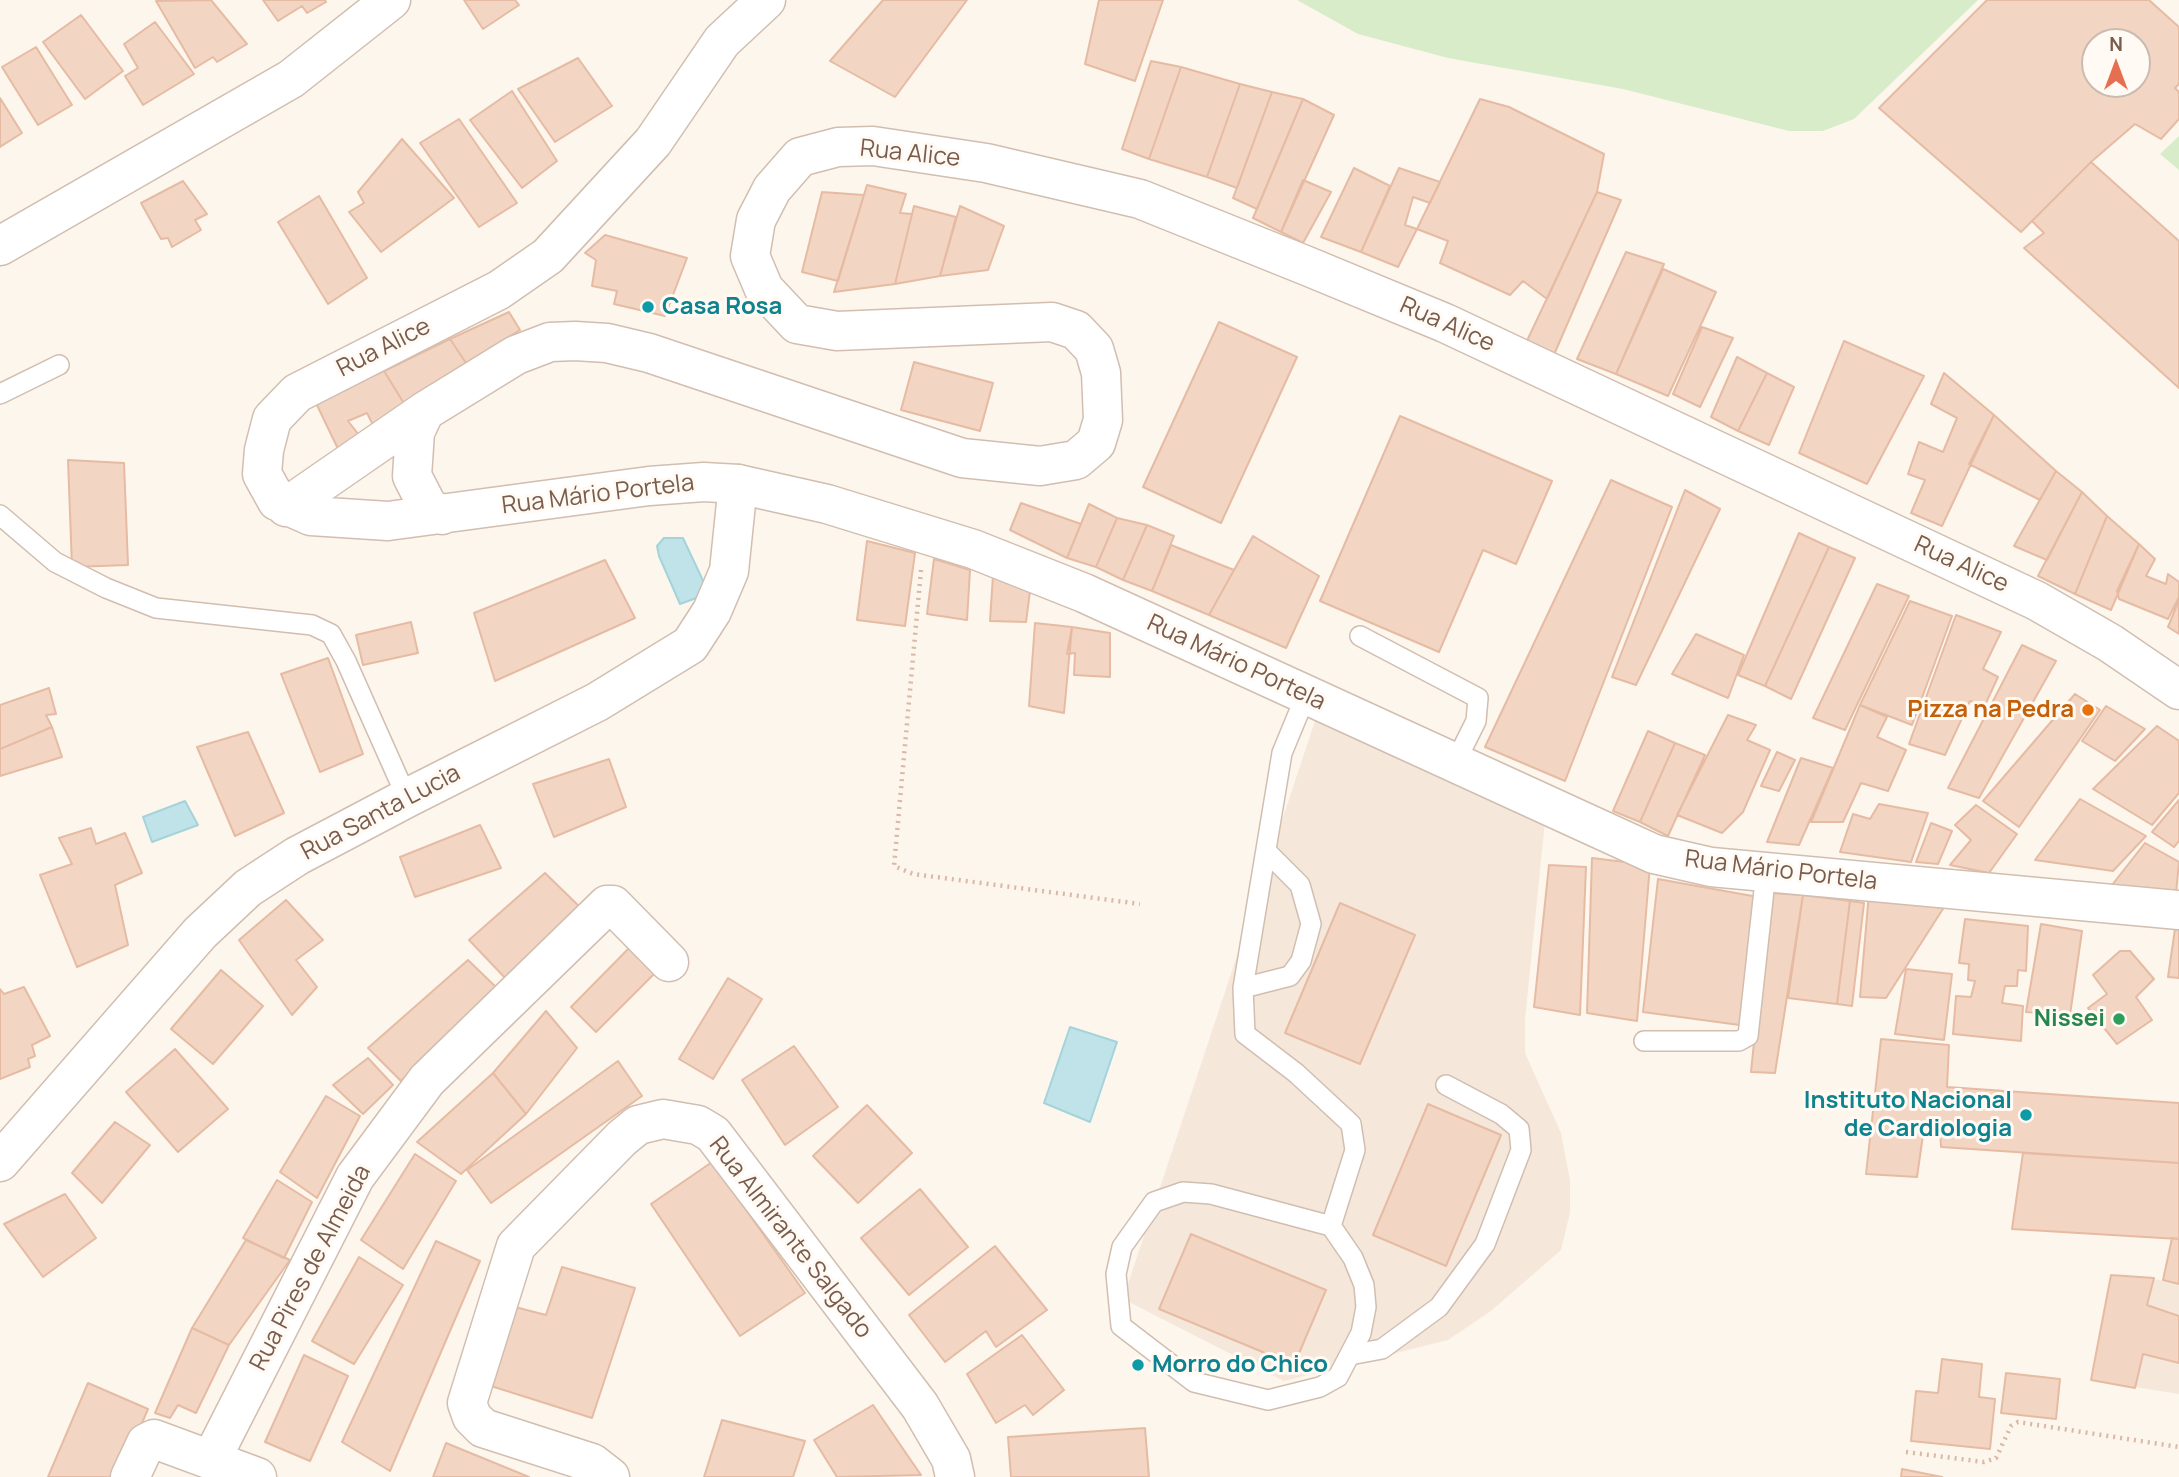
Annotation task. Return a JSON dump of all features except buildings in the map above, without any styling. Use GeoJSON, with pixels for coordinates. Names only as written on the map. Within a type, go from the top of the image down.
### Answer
{"type":"FeatureCollection","features":[{"type":"Feature","properties":{"kind":"street"},"geometry":{"type":"LineString","coordinates":[[0,246],[291,79],[391,0]]}},
{"type":"Feature","properties":{"kind":"street","name":"Rua Alice"},"geometry":{"type":"LineString","coordinates":[[766,0],[722,41],[653,142],[548,257],[499,290],[297,393],[272,419],[264,450],[262,474],[269,491],[286,507],[425,411],[516,355],[550,342],[586,341],[649,353],[962,458],[1041,466],[1076,460],[1097,443],[1103,420],[1101,373],[1094,349],[1076,330],[1052,322],[837,331],[797,324],[764,289],[750,256],[756,220],[766,199],[800,157],[838,147],[873,146],[986,163],[1140,199],[1445,323],[2037,600],[2110,643],[2179,690]]}},
{"type":"Feature","properties":{"kind":"street"},"geometry":{"type":"LineString","coordinates":[[425,411],[415,432],[412,476],[428,507],[442,515]]}},
{"type":"Feature","properties":{"kind":"street","name":"Rua Mário Portela"},"geometry":{"type":"LineString","coordinates":[[286,507],[311,516],[387,521],[649,486],[705,482],[738,484],[827,504],[973,548],[1084,593],[1654,855],[1711,867],[2179,910]]}},
{"type":"Feature","properties":{"kind":"street","name":"Rua Santa Lucia"},"geometry":{"type":"LineString","coordinates":[[0,1162],[201,933],[248,888],[297,856],[597,702],[691,645],[712,611],[729,572],[738,484]]}},
{"type":"Feature","properties":{"kind":"street","name":"Rua Pires de Almeida"},"geometry":{"type":"LineString","coordinates":[[211,1460],[355,1177],[427,1080],[607,905],[613,905],[669,962]]}},
{"type":"Feature","properties":{"kind":"street","name":"Rua Almirante Salgado"},"geometry":{"type":"LineString","coordinates":[[610,1477],[593,1463],[483,1428],[471,1417],[467,1404],[516,1246],[622,1138],[638,1125],[663,1119],[698,1125],[713,1134],[920,1406],[951,1459],[955,1477]]}},
{"type":"Feature","properties":{"kind":"street"},"geometry":{"type":"LineString","coordinates":[[130,1477],[146,1443],[154,1438],[257,1477]]}},
{"type":"Feature","properties":{"kind":"lane"},"geometry":{"type":"LineString","coordinates":[[0,394],[59,365]]}},
{"type":"Feature","properties":{"kind":"lane"},"geometry":{"type":"LineString","coordinates":[[0,515],[55,562],[106,588],[156,608],[313,625],[331,634],[346,661],[407,798]]}},
{"type":"Feature","properties":{"kind":"lane"},"geometry":{"type":"LineString","coordinates":[[1360,636],[1478,698],[1476,721],[1455,762]]}},
{"type":"Feature","properties":{"kind":"lane"},"geometry":{"type":"LineString","coordinates":[[1306,695],[1282,753],[1243,988],[1245,1034],[1296,1073],[1351,1124],[1355,1150],[1331,1226]]}},
{"type":"Feature","properties":{"kind":"lane"},"geometry":{"type":"LineString","coordinates":[[1243,988],[1290,976],[1301,961],[1311,924],[1300,885],[1266,851]]}},
{"type":"Feature","properties":{"kind":"lane"},"geometry":{"type":"LineString","coordinates":[[1644,1041],[1739,1041],[1748,1037],[1766,872]]}},
{"type":"Feature","properties":{"kind":"lane"},"geometry":{"type":"LineString","coordinates":[[1350,1355],[1382,1349],[1439,1307],[1485,1244],[1521,1150],[1519,1129],[1501,1114],[1446,1085]]}},
{"type":"Feature","properties":{"kind":"lane"},"geometry":{"type":"LineString","coordinates":[[1183,1192],[1211,1194],[1331,1226],[1353,1258],[1364,1285],[1366,1307],[1361,1333],[1338,1377],[1321,1387],[1268,1400],[1195,1382],[1121,1326],[1116,1274],[1122,1247],[1154,1202],[1183,1192]]}},
{"type":"Feature","properties":{"kind":"path"},"geometry":{"type":"LineString","coordinates":[[924,534],[894,866],[913,874],[1140,904]]}},
{"type":"Feature","properties":{"kind":"path"},"geometry":{"type":"LineString","coordinates":[[1906,1452],[1984,1462],[1996,1458],[2011,1426],[2018,1422],[2179,1447]]}},
{"type":"Feature","properties":{"kind":"shaded area"},"geometry":{"type":"Polygon","coordinates":[[[1318,712],[1545,821],[1525,1020],[1525,1053],[1561,1133],[1570,1180],[1570,1213],[1561,1250],[1491,1311],[1448,1340],[1284,1381],[1123,1299],[1318,712]]]}},
{"type":"Feature","properties":{"kind":"shaded area"},"geometry":{"type":"Polygon","coordinates":[[[2111,1275],[2179,1284],[2179,1394],[2091,1380],[2111,1275]]]}},
{"type":"Feature","properties":{"kind":"green space"},"geometry":{"type":"Polygon","coordinates":[[[1297,0],[1978,0],[1854,119],[1823,131],[1789,131],[1623,89],[1448,58],[1358,34],[1297,0]]]}},
{"type":"Feature","properties":{"kind":"green space"},"geometry":{"type":"Polygon","coordinates":[[[2179,136],[2179,170],[2160,154],[2179,136]]]}},
{"type":"Feature","properties":{"kind":"water"},"geometry":{"type":"Polygon","coordinates":[[[664,538],[683,538],[706,587],[699,597],[680,604],[659,556],[657,546],[664,538]]]}},
{"type":"Feature","properties":{"kind":"water"},"geometry":{"type":"Polygon","coordinates":[[[185,801],[198,825],[152,842],[143,817],[185,801]]]}},
{"type":"Feature","properties":{"kind":"water"},"geometry":{"type":"Polygon","coordinates":[[[1070,1027],[1117,1042],[1090,1122],[1044,1103],[1070,1027]]]}},
{"type":"Feature","properties":{"kind":"place","name":"Casa Rosa"},"geometry":{"type":"Point","coordinates":[648,307]}},
{"type":"Feature","properties":{"kind":"place","name":"Pizza na Pedra"},"geometry":{"type":"Point","coordinates":[2088,710]}},
{"type":"Feature","properties":{"kind":"place","name":"Nissei"},"geometry":{"type":"Point","coordinates":[2119,1019]}},
{"type":"Feature","properties":{"kind":"place","name":"Instituto Nacional de Cardiologia"},"geometry":{"type":"Point","coordinates":[2026,1115]}},
{"type":"Feature","properties":{"kind":"place","name":"Morro do Chico"},"geometry":{"type":"Point","coordinates":[1138,1365]}}]}
